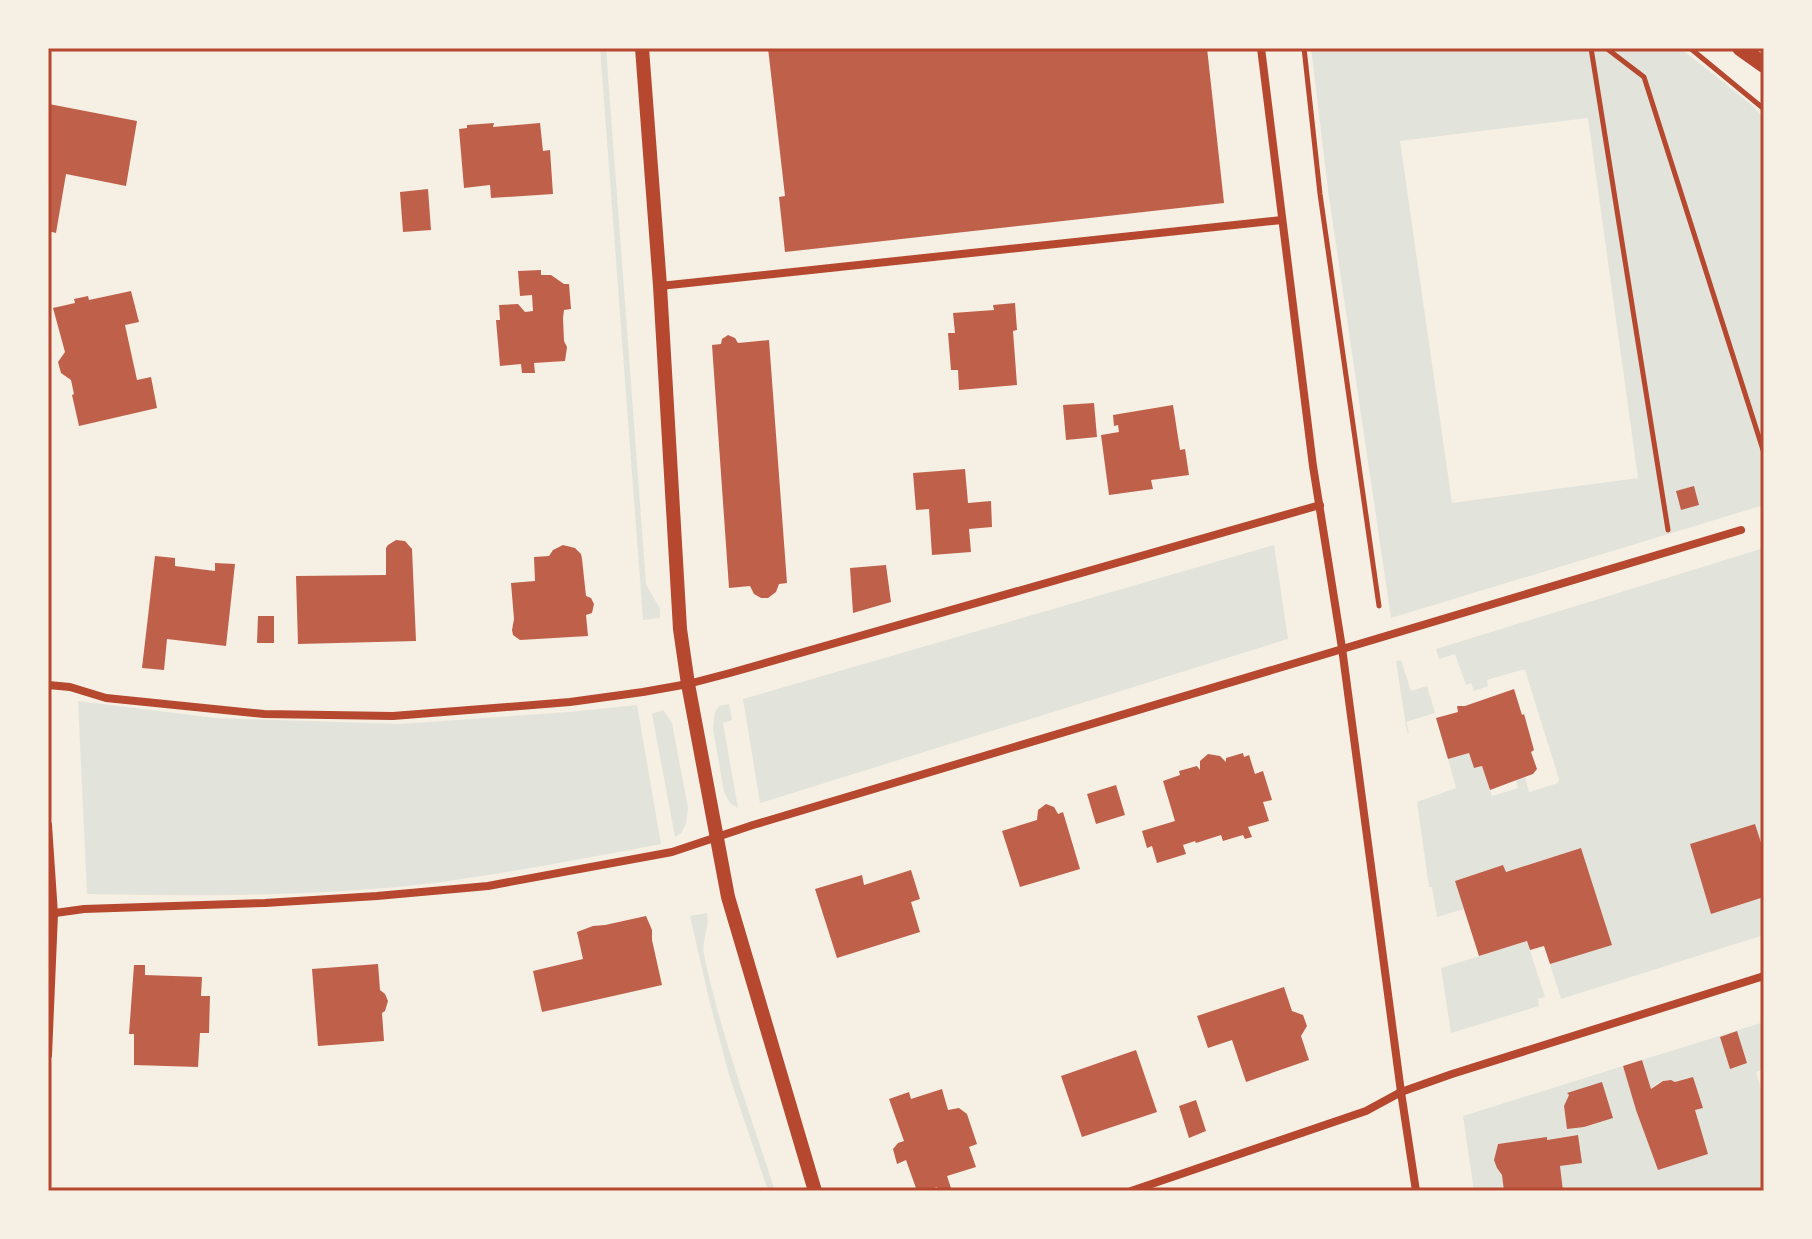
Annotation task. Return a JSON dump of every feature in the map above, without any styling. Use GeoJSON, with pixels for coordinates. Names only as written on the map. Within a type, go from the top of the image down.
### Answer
{"type":"FeatureCollection","features":[{"type":"Feature","properties":{"kind":"main road"},"geometry":{"type":"LineString","coordinates":[[1740,48],[1764,65]]}},
{"type":"Feature","properties":{"kind":"street"},"geometry":{"type":"LineString","coordinates":[[642,48],[660,286],[680,629],[688,684],[728,897],[815,1191]]}},
{"type":"Feature","properties":{"kind":"street"},"geometry":{"type":"LineString","coordinates":[[1261,48],[1320,505],[1416,1191]]}},
{"type":"Feature","properties":{"kind":"street"},"geometry":{"type":"LineString","coordinates":[[660,286],[1282,220]]}},
{"type":"Feature","properties":{"kind":"street"},"geometry":{"type":"LineString","coordinates":[[48,685],[70,687],[106,698],[264,714],[393,716],[570,702],[643,692],[688,684],[1320,505]]}},
{"type":"Feature","properties":{"kind":"street"},"geometry":{"type":"LineString","coordinates":[[51,914],[84,909],[377,896],[488,886],[672,852],[753,825],[1741,530]]}},
{"type":"Feature","properties":{"kind":"street"},"geometry":{"type":"LineString","coordinates":[[48,825],[51,914],[48,1055]]}},
{"type":"Feature","properties":{"kind":"street"},"geometry":{"type":"LineString","coordinates":[[1131,1191],[1366,1111],[1401,1092],[1452,1074],[1764,976]]}},
{"type":"Feature","properties":{"kind":"path"},"geometry":{"type":"LineString","coordinates":[[1304,48],[1320,194],[1379,606]]}},
{"type":"Feature","properties":{"kind":"path"},"geometry":{"type":"LineString","coordinates":[[1591,48],[1671,551]]}},
{"type":"Feature","properties":{"kind":"path"},"geometry":{"type":"LineString","coordinates":[[1606,48],[1644,77],[1764,453]]}},
{"type":"Feature","properties":{"kind":"path"},"geometry":{"type":"LineString","coordinates":[[1690,48],[1764,109]]}},
{"type":"Feature","properties":{"kind":"shaded area"},"geometry":{"type":"Polygon","coordinates":[[[600,48],[606,48],[646,584],[660,609],[660,618],[643,620],[600,48]]]}},
{"type":"Feature","properties":{"kind":"shaded area"},"geometry":{"type":"Polygon","coordinates":[[[1311,48],[1680,48],[1764,118],[1764,505],[1391,618],[1328,190],[1311,48]],[[1588,118],[1400,141],[1452,503],[1638,478],[1588,118]]]}},
{"type":"Feature","properties":{"kind":"shaded area"},"geometry":{"type":"Polygon","coordinates":[[[1274,545],[1288,639],[760,803],[743,699],[1274,545]]]}},
{"type":"Feature","properties":{"kind":"shaded area"},"geometry":{"type":"Polygon","coordinates":[[[1764,548],[1764,852],[1755,824],[1690,845],[1711,914],[1764,897],[1764,935],[1561,999],[1550,964],[1611,944],[1581,848],[1506,872],[1503,865],[1456,881],[1464,909],[1437,917],[1432,887],[1429,887],[1417,802],[1456,788],[1448,759],[1469,753],[1474,768],[1482,766],[1492,796],[1518,788],[1516,780],[1525,777],[1529,792],[1558,783],[1559,779],[1525,670],[1487,680],[1488,686],[1474,691],[1471,683],[1466,685],[1455,654],[1439,659],[1436,649],[1764,548]]]}},
{"type":"Feature","properties":{"kind":"shaded area"},"geometry":{"type":"Polygon","coordinates":[[[1401,660],[1411,691],[1427,686],[1435,713],[1406,722],[1407,733],[1396,661],[1401,660]]]}},
{"type":"Feature","properties":{"kind":"shaded area"},"geometry":{"type":"Polygon","coordinates":[[[78,701],[215,718],[399,724],[637,705],[661,844],[491,875],[391,888],[260,894],[87,894],[78,701]]]}},
{"type":"Feature","properties":{"kind":"shaded area"},"geometry":{"type":"Polygon","coordinates":[[[729,704],[732,720],[723,723],[738,808],[730,803],[724,792],[713,729],[715,712],[719,706],[729,704]]]}},
{"type":"Feature","properties":{"kind":"shaded area"},"geometry":{"type":"Polygon","coordinates":[[[663,710],[672,723],[688,808],[686,824],[675,837],[652,714],[663,710]]]}},
{"type":"Feature","properties":{"kind":"shaded area"},"geometry":{"type":"Polygon","coordinates":[[[707,913],[703,950],[711,985],[736,1074],[775,1191],[768,1191],[729,1075],[709,999],[690,916],[707,913]]]}},
{"type":"Feature","properties":{"kind":"shaded area"},"geometry":{"type":"Polygon","coordinates":[[[1527,941],[1545,997],[1538,999],[1539,1006],[1451,1033],[1441,968],[1527,941]]]}},
{"type":"Feature","properties":{"kind":"shaded area"},"geometry":{"type":"Polygon","coordinates":[[[1764,1022],[1764,1069],[1756,1072],[1764,1098],[1764,1191],[1563,1191],[1560,1166],[1581,1163],[1577,1135],[1498,1144],[1495,1159],[1503,1177],[1504,1191],[1474,1191],[1463,1116],[1623,1066],[1658,1170],[1707,1154],[1695,1110],[1702,1108],[1693,1077],[1675,1082],[1662,1081],[1651,1089],[1642,1060],[1764,1022]],[[1568,1094],[1564,1106],[1568,1129],[1613,1117],[1568,1094]]]}},
{"type":"Feature","properties":{"kind":"building"},"geometry":{"type":"Polygon","coordinates":[[[768,48],[1207,48],[1224,203],[785,252],[779,197],[785,196],[768,48]]]}},
{"type":"Feature","properties":{"kind":"building"},"geometry":{"type":"Polygon","coordinates":[[[49,104],[137,121],[126,186],[66,174],[56,233],[48,231],[49,104]]]}},
{"type":"Feature","properties":{"kind":"building"},"geometry":{"type":"Polygon","coordinates":[[[494,123],[493,127],[540,123],[543,151],[550,150],[553,194],[491,198],[490,185],[464,188],[459,129],[467,128],[467,125],[494,123]]]}},
{"type":"Feature","properties":{"kind":"building"},"geometry":{"type":"Polygon","coordinates":[[[428,189],[431,230],[403,232],[400,192],[428,189]]]}},
{"type":"Feature","properties":{"kind":"building"},"geometry":{"type":"Polygon","coordinates":[[[541,270],[541,275],[551,275],[569,284],[571,309],[564,310],[563,318],[567,347],[565,361],[534,363],[535,373],[522,373],[521,364],[500,366],[496,320],[500,320],[499,305],[518,304],[525,312],[533,311],[532,295],[520,296],[518,271],[541,270]]]}},
{"type":"Feature","properties":{"kind":"building"},"geometry":{"type":"Polygon","coordinates":[[[131,291],[139,322],[125,325],[137,380],[151,377],[157,408],[79,426],[71,380],[61,373],[58,362],[65,352],[53,308],[75,303],[74,299],[88,296],[89,300],[131,291]]]}},
{"type":"Feature","properties":{"kind":"building"},"geometry":{"type":"Polygon","coordinates":[[[1015,303],[1017,330],[1013,331],[1017,385],[959,390],[958,370],[951,370],[948,333],[955,333],[953,313],[994,310],[993,305],[1015,303]]]}},
{"type":"Feature","properties":{"kind":"building"},"geometry":{"type":"Polygon","coordinates":[[[728,335],[738,343],[769,340],[787,583],[779,584],[776,592],[768,598],[754,594],[750,586],[729,588],[712,345],[721,344],[728,335]]]}},
{"type":"Feature","properties":{"kind":"building"},"geometry":{"type":"Polygon","coordinates":[[[1094,403],[1097,437],[1066,440],[1063,405],[1094,403]]]}},
{"type":"Feature","properties":{"kind":"building"},"geometry":{"type":"Polygon","coordinates":[[[1173,405],[1180,450],[1185,449],[1189,475],[1151,480],[1153,489],[1109,495],[1101,435],[1119,432],[1118,425],[1114,426],[1113,415],[1173,405]]]}},
{"type":"Feature","properties":{"kind":"building"},"geometry":{"type":"Polygon","coordinates":[[[965,469],[968,503],[991,501],[992,527],[969,529],[971,552],[932,555],[929,509],[916,510],[913,473],[965,469]]]}},
{"type":"Feature","properties":{"kind":"building"},"geometry":{"type":"Polygon","coordinates":[[[1694,486],[1699,505],[1681,510],[1676,491],[1694,486]]]}},
{"type":"Feature","properties":{"kind":"building"},"geometry":{"type":"Polygon","coordinates":[[[396,540],[405,541],[412,549],[416,641],[298,644],[296,576],[386,575],[386,548],[396,540]]]}},
{"type":"Feature","properties":{"kind":"building"},"geometry":{"type":"Polygon","coordinates":[[[563,545],[575,548],[581,554],[586,596],[594,604],[592,613],[586,615],[588,636],[520,640],[512,630],[511,583],[535,581],[534,557],[549,556],[563,545]]]}},
{"type":"Feature","properties":{"kind":"building"},"geometry":{"type":"Polygon","coordinates":[[[155,556],[175,558],[175,566],[215,571],[215,563],[235,564],[226,646],[167,639],[164,670],[142,668],[155,556]]]}},
{"type":"Feature","properties":{"kind":"building"},"geometry":{"type":"Polygon","coordinates":[[[886,565],[891,602],[853,613],[850,568],[886,565]]]}},
{"type":"Feature","properties":{"kind":"building"},"geometry":{"type":"Polygon","coordinates":[[[258,616],[274,616],[274,643],[257,643],[258,616]]]}},
{"type":"Feature","properties":{"kind":"building"},"geometry":{"type":"Polygon","coordinates":[[[1514,689],[1524,714],[1537,769],[1533,774],[1490,790],[1482,766],[1474,768],[1469,753],[1448,759],[1436,718],[1458,712],[1457,706],[1514,689]]]}},
{"type":"Feature","properties":{"kind":"building"},"geometry":{"type":"Polygon","coordinates":[[[1243,753],[1244,757],[1249,755],[1255,774],[1263,771],[1272,800],[1263,802],[1269,821],[1248,827],[1252,837],[1245,839],[1243,835],[1223,841],[1221,835],[1195,841],[1183,845],[1186,854],[1157,863],[1152,846],[1147,848],[1142,831],[1175,821],[1163,781],[1180,775],[1179,771],[1197,766],[1200,770],[1200,761],[1208,754],[1220,756],[1226,762],[1226,758],[1243,753]]]}},
{"type":"Feature","properties":{"kind":"building"},"geometry":{"type":"Polygon","coordinates":[[[1116,785],[1125,815],[1096,824],[1087,794],[1116,785]]]}},
{"type":"Feature","properties":{"kind":"building"},"geometry":{"type":"Polygon","coordinates":[[[1046,804],[1054,807],[1058,814],[1063,812],[1080,869],[1020,887],[1002,831],[1037,820],[1038,810],[1046,804]]]}},
{"type":"Feature","properties":{"kind":"building"},"geometry":{"type":"Polygon","coordinates":[[[1755,824],[1764,852],[1764,897],[1711,914],[1690,844],[1755,824]]]}},
{"type":"Feature","properties":{"kind":"building"},"geometry":{"type":"Polygon","coordinates":[[[1581,848],[1612,945],[1550,964],[1544,946],[1530,950],[1527,941],[1479,956],[1455,881],[1503,865],[1506,872],[1581,848]]]}},
{"type":"Feature","properties":{"kind":"building"},"geometry":{"type":"Polygon","coordinates":[[[911,870],[920,899],[911,902],[920,932],[837,958],[815,889],[862,875],[864,885],[911,870]]]}},
{"type":"Feature","properties":{"kind":"building"},"geometry":{"type":"Polygon","coordinates":[[[646,916],[652,930],[662,985],[542,1012],[533,971],[583,959],[577,932],[646,916]]]}},
{"type":"Feature","properties":{"kind":"building"},"geometry":{"type":"Polygon","coordinates":[[[378,964],[380,990],[388,1001],[382,1013],[384,1041],[318,1046],[312,969],[378,964]]]}},
{"type":"Feature","properties":{"kind":"building"},"geometry":{"type":"Polygon","coordinates":[[[134,965],[145,965],[145,975],[202,977],[201,996],[210,996],[209,1033],[200,1033],[198,1067],[134,1065],[134,1034],[129,1034],[134,965]]]}},
{"type":"Feature","properties":{"kind":"building"},"geometry":{"type":"Polygon","coordinates":[[[1284,987],[1292,1011],[1303,1015],[1307,1026],[1301,1036],[1309,1060],[1246,1082],[1232,1040],[1208,1048],[1197,1016],[1284,987]]]}},
{"type":"Feature","properties":{"kind":"building"},"geometry":{"type":"Polygon","coordinates":[[[1737,1031],[1747,1063],[1730,1069],[1720,1037],[1737,1031]]]}},
{"type":"Feature","properties":{"kind":"building"},"geometry":{"type":"Polygon","coordinates":[[[1136,1050],[1157,1112],[1082,1137],[1061,1076],[1136,1050]]]}},
{"type":"Feature","properties":{"kind":"building"},"geometry":{"type":"Polygon","coordinates":[[[1642,1060],[1651,1089],[1663,1081],[1675,1082],[1693,1077],[1703,1108],[1695,1110],[1708,1154],[1658,1170],[1623,1066],[1642,1060]]]}},
{"type":"Feature","properties":{"kind":"building"},"geometry":{"type":"Polygon","coordinates":[[[1602,1082],[1613,1118],[1567,1129],[1564,1106],[1567,1093],[1602,1082]]]}},
{"type":"Feature","properties":{"kind":"building"},"geometry":{"type":"Polygon","coordinates":[[[942,1089],[948,1110],[959,1108],[967,1114],[977,1144],[969,1147],[976,1167],[947,1176],[952,1191],[938,1191],[937,1187],[917,1191],[906,1160],[897,1164],[893,1149],[904,1141],[889,1099],[909,1092],[911,1099],[942,1089]]]}},
{"type":"Feature","properties":{"kind":"building"},"geometry":{"type":"Polygon","coordinates":[[[1196,1100],[1206,1131],[1189,1138],[1179,1106],[1196,1100]]]}},
{"type":"Feature","properties":{"kind":"building"},"geometry":{"type":"Polygon","coordinates":[[[1578,1135],[1582,1163],[1560,1166],[1563,1191],[1504,1191],[1502,1175],[1494,1160],[1498,1144],[1578,1135]]]}}]}
